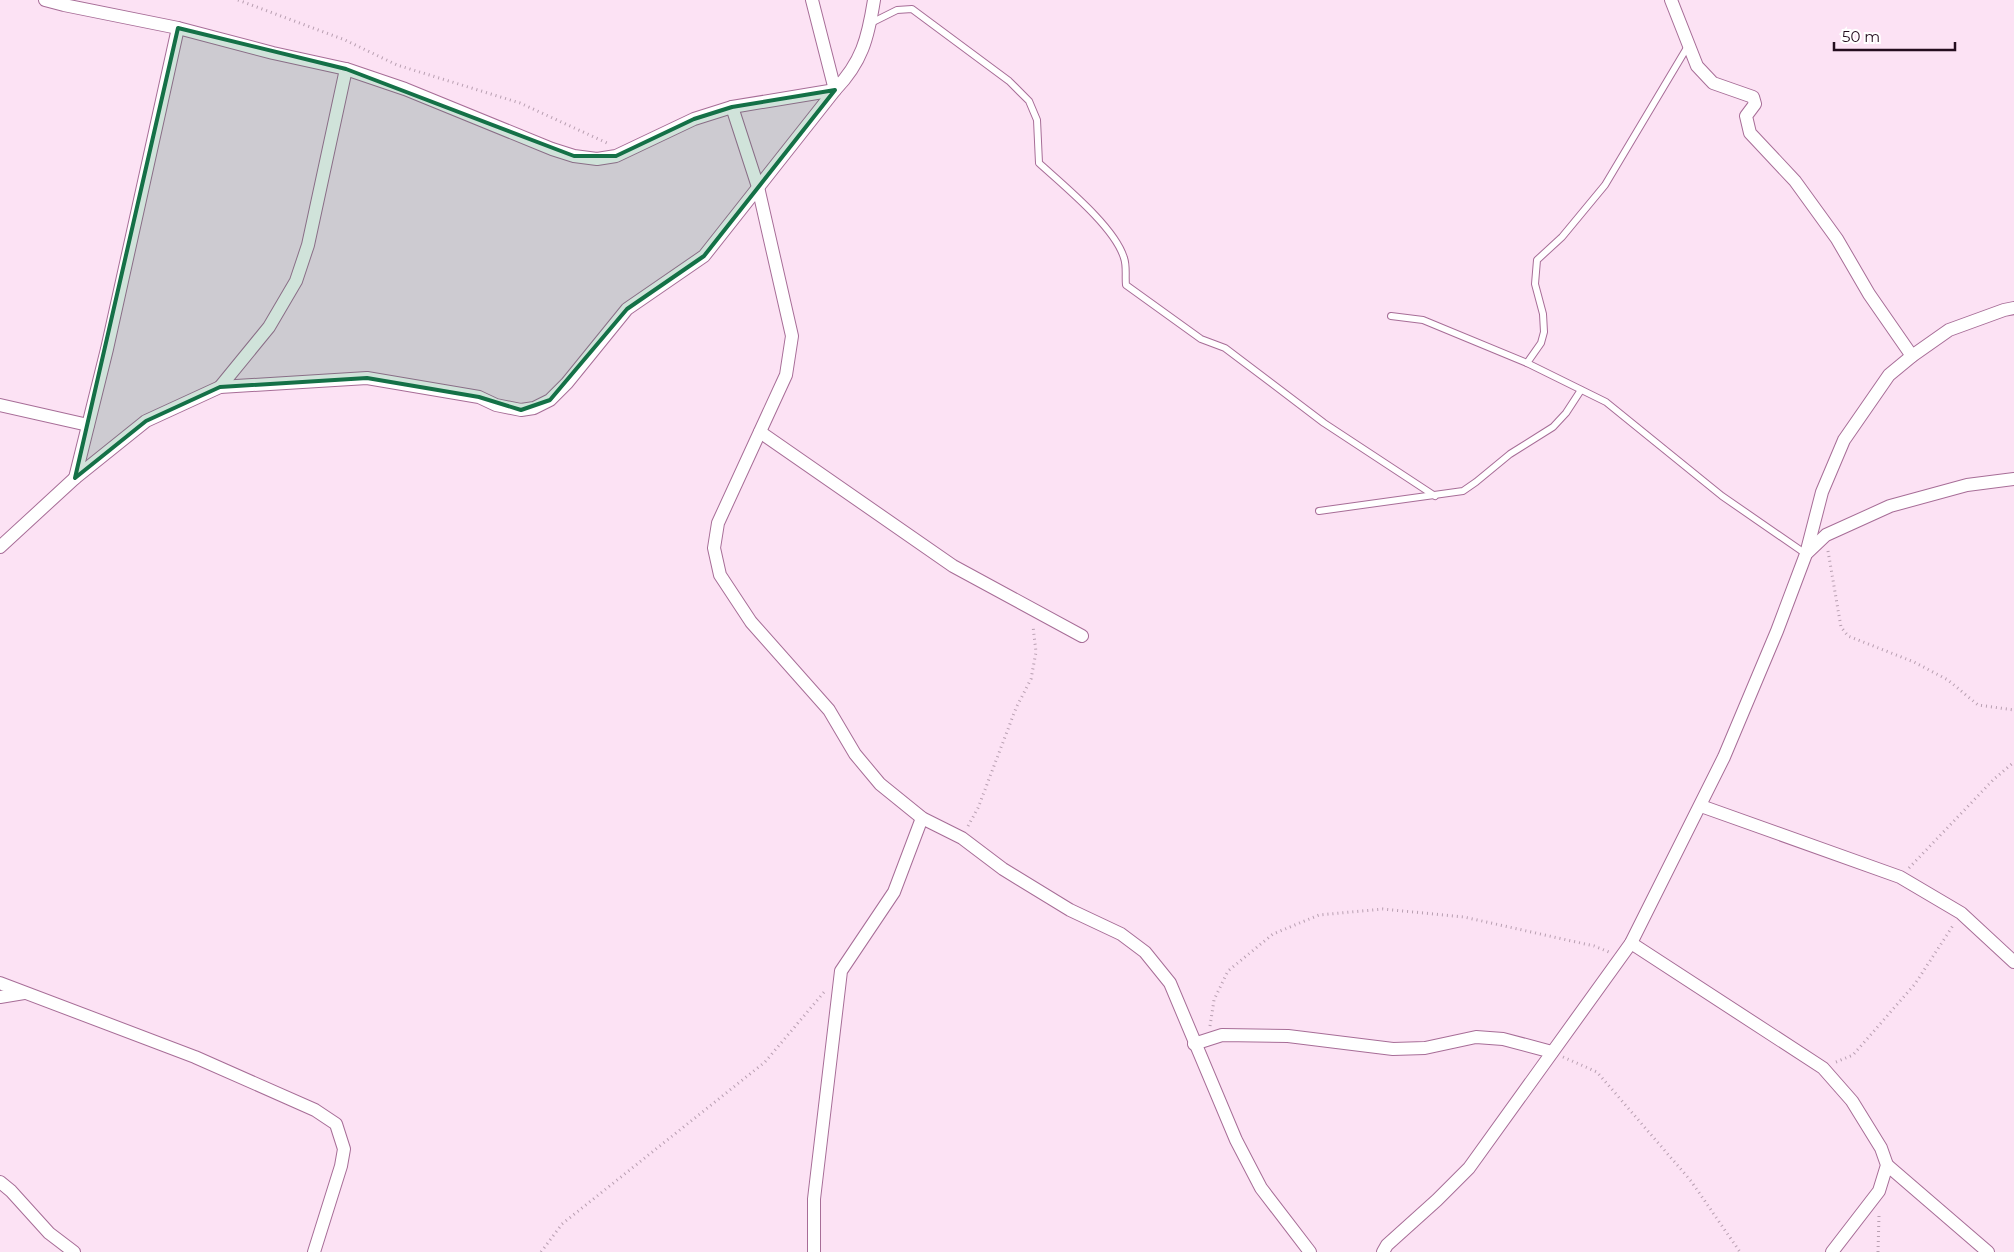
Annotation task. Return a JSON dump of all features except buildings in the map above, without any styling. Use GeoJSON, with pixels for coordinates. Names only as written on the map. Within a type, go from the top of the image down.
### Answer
{"type":"FeatureCollection","features":[{"type":"Feature","properties":{"kind":"street"},"geometry":{"type":"LineString","coordinates":[[45,0],[178,28],[273,53],[346,69],[406,88],[552,149],[574,156],[597,159],[616,156],[694,119],[732,107],[835,90]]}},
{"type":"Feature","properties":{"kind":"street"},"geometry":{"type":"LineString","coordinates":[[812,0],[835,90]]}},
{"type":"Feature","properties":{"kind":"street"},"geometry":{"type":"LineString","coordinates":[[0,547],[75,478],[146,420],[220,387],[367,378],[478,396],[496,405],[521,410],[534,408],[550,400],[567,383],[627,309],[704,256],[737,216],[857,63],[870,24],[874,0]]}},
{"type":"Feature","properties":{"kind":"street"},"geometry":{"type":"LineString","coordinates":[[1671,0],[1697,66],[1713,82],[1753,97],[1754,104],[1746,116],[1750,133],[1795,181],[1837,239],[1869,294],[1912,356]]}},
{"type":"Feature","properties":{"kind":"street"},"geometry":{"type":"LineString","coordinates":[[75,478],[107,349],[178,28]]}},
{"type":"Feature","properties":{"kind":"street"},"geometry":{"type":"LineString","coordinates":[[220,387],[269,326],[296,281],[308,245],[346,69]]}},
{"type":"Feature","properties":{"kind":"street"},"geometry":{"type":"LineString","coordinates":[[732,107],[758,187],[792,336],[786,375],[718,524],[714,548],[720,575],[751,622],[829,710],[855,754],[880,784],[922,818],[962,838],[1003,869],[1070,910],[1121,934],[1145,952],[1170,982],[1194,1044],[1236,1140],[1262,1188],[1310,1252]]}},
{"type":"Feature","properties":{"kind":"street"},"geometry":{"type":"LineString","coordinates":[[1383,1250],[1438,1200],[1469,1168],[1631,943],[1727,749],[1777,631],[1806,554],[1822,492],[1844,440],[1889,375],[1912,356],[1949,330],[2014,308]]}},
{"type":"Feature","properties":{"kind":"street"},"geometry":{"type":"LineString","coordinates":[[0,405],[88,425]]}},
{"type":"Feature","properties":{"kind":"street"},"geometry":{"type":"LineString","coordinates":[[760,432],[953,566],[1082,636]]}},
{"type":"Feature","properties":{"kind":"street"},"geometry":{"type":"LineString","coordinates":[[1806,554],[1826,535],[1890,506],[1967,485],[2014,479]]}},
{"type":"Feature","properties":{"kind":"street"},"geometry":{"type":"LineString","coordinates":[[1700,806],[1900,877],[1960,913],[2014,962]]}},
{"type":"Feature","properties":{"kind":"street"},"geometry":{"type":"LineString","coordinates":[[814,1252],[814,1199],[841,971],[894,892],[922,818]]}},
{"type":"Feature","properties":{"kind":"street"},"geometry":{"type":"LineString","coordinates":[[1631,943],[1823,1068],[1852,1101],[1881,1148],[1887,1165],[1988,1252]]}},
{"type":"Feature","properties":{"kind":"street"},"geometry":{"type":"LineString","coordinates":[[0,983],[196,1057],[315,1110],[336,1124],[344,1149],[341,1166],[314,1252]]}},
{"type":"Feature","properties":{"kind":"street"},"geometry":{"type":"LineString","coordinates":[[0,997],[24,993]]}},
{"type":"Feature","properties":{"kind":"street"},"geometry":{"type":"LineString","coordinates":[[1194,1044],[1222,1035],[1288,1036],[1393,1049],[1425,1048],[1476,1037],[1503,1039],[1552,1052]]}},
{"type":"Feature","properties":{"kind":"street"},"geometry":{"type":"LineString","coordinates":[[1832,1252],[1879,1191],[1887,1165]]}},
{"type":"Feature","properties":{"kind":"street"},"geometry":{"type":"LineString","coordinates":[[0,1182],[11,1191],[49,1233],[74,1252]]}},
{"type":"Feature","properties":{"kind":"lane"},"geometry":{"type":"LineString","coordinates":[[870,24],[898,10],[912,9],[1009,81],[1029,101],[1037,120],[1039,163],[1092,213],[1113,238],[1124,258],[1126,285],[1201,339],[1225,348],[1324,423],[1435,496]]}},
{"type":"Feature","properties":{"kind":"lane"},"geometry":{"type":"LineString","coordinates":[[1527,363],[1540,343],[1544,332],[1543,314],[1535,284],[1537,260],[1562,237],[1606,185],[1688,46]]}},
{"type":"Feature","properties":{"kind":"lane"},"geometry":{"type":"LineString","coordinates":[[1391,316],[1423,320],[1527,363],[1606,402],[1722,496],[1806,554]]}},
{"type":"Feature","properties":{"kind":"lane"},"geometry":{"type":"LineString","coordinates":[[1319,511],[1462,491],[1510,454],[1553,427],[1566,413],[1582,390]]}},
{"type":"Feature","properties":{"kind":"path"},"geometry":{"type":"LineString","coordinates":[[238,0],[345,40],[397,65],[520,103],[625,152]]}},
{"type":"Feature","properties":{"kind":"path"},"geometry":{"type":"LineString","coordinates":[[1826,535],[1841,627],[1848,636],[1914,662],[1948,680],[1978,705],[2014,710]]}},
{"type":"Feature","properties":{"kind":"path"},"geometry":{"type":"LineString","coordinates":[[962,838],[978,808],[1016,708],[1031,679],[1036,652],[1033,624],[1028,606]]}},
{"type":"Feature","properties":{"kind":"path"},"geometry":{"type":"LineString","coordinates":[[1900,877],[1994,779],[2014,762]]}},
{"type":"Feature","properties":{"kind":"path"},"geometry":{"type":"LineString","coordinates":[[1208,1039],[1214,1000],[1228,971],[1273,934],[1319,915],[1383,909],[1464,917],[1594,946],[1621,957]]}},
{"type":"Feature","properties":{"kind":"path"},"geometry":{"type":"LineString","coordinates":[[1823,1068],[1852,1055],[1916,984],[1960,913]]}},
{"type":"Feature","properties":{"kind":"path"},"geometry":{"type":"LineString","coordinates":[[542,1252],[562,1224],[765,1062],[841,971]]}},
{"type":"Feature","properties":{"kind":"path"},"geometry":{"type":"LineString","coordinates":[[1552,1052],[1597,1072],[1691,1181],[1740,1252]]}},
{"type":"Feature","properties":{"kind":"path"},"geometry":{"type":"LineString","coordinates":[[1878,1252],[1879,1191]]}},
{"type":"Feature","properties":{"kind":"highlighted area"},"geometry":{"type":"Polygon","coordinates":[[[178,28],[346,69],[574,156],[616,156],[694,119],[732,107],[835,90],[704,256],[627,309],[550,400],[521,410],[479,397],[367,378],[220,387],[146,421],[75,478],[178,28]]]}}]}
